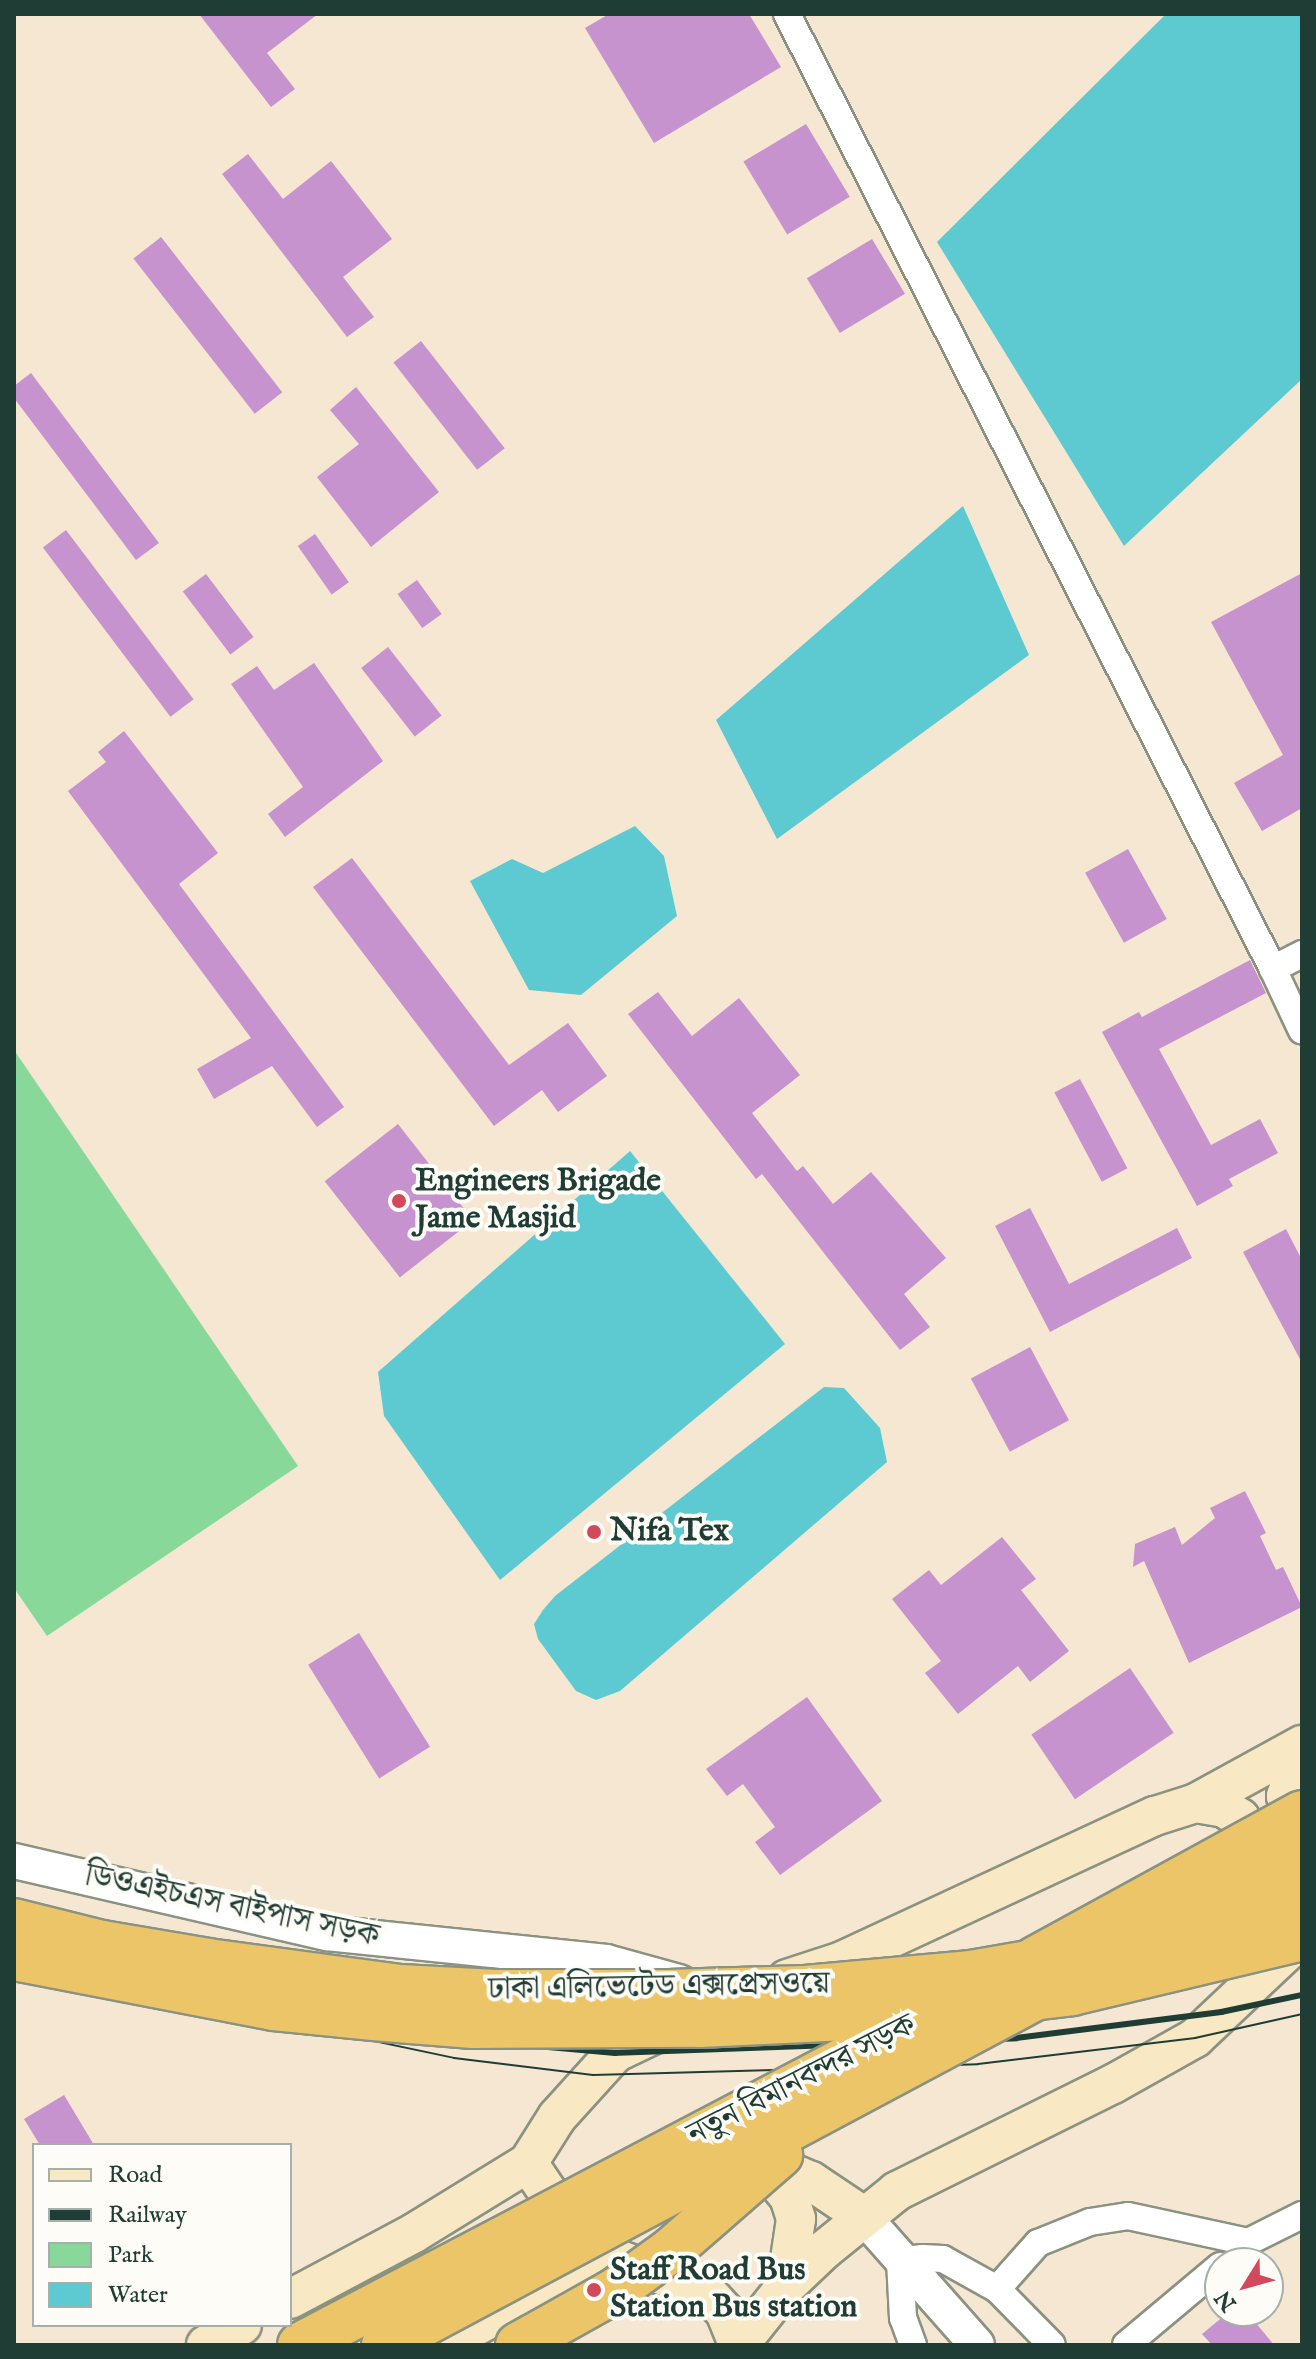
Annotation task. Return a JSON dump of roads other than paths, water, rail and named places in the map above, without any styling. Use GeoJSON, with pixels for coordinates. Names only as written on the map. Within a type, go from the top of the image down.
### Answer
{"type":"FeatureCollection","features":[{"type":"Feature","properties":{"kind":"highway","name":"নতুন বিমানবন্দর সড়ক"},"geometry":{"type":"LineString","coordinates":[[300,2345],[966,1996],[1302,1813]]}},
{"type":"Feature","properties":{"kind":"highway","name":"নতুন বিমানবন্দর সড়ক"},"geometry":{"type":"LineString","coordinates":[[384,2345],[1302,1857]]}},
{"type":"Feature","properties":{"kind":"highway","name":"ঢাকা এলিভেটেড এক্সপ্রেসওয়ে"},"geometry":{"type":"LineString","coordinates":[[14,1921],[117,1945],[400,1987],[496,1992],[668,1992],[805,1988],[971,1973],[1166,1939],[1302,1903]]}},
{"type":"Feature","properties":{"kind":"highway","name":"ঢাকা এলিভেটেড এক্সপ্রেসওয়ে"},"geometry":{"type":"LineString","coordinates":[[14,1958],[274,2008],[359,2017],[473,2026],[700,2025],[872,2017],[1072,1993],[1294,1944]]}},
{"type":"Feature","properties":{"kind":"highway"},"geometry":{"type":"LineString","coordinates":[[518,2345],[613,2292],[671,2250],[829,2110]]}},
{"type":"Feature","properties":{"kind":"main road"},"geometry":{"type":"LineString","coordinates":[[292,2298],[414,2233],[528,2163],[557,2117],[615,2053],[734,1997],[842,1961],[1111,1835],[1196,1803],[1302,1745]]}},
{"type":"Feature","properties":{"kind":"main road"},"geometry":{"type":"LineString","coordinates":[[1302,1752],[1289,1778],[1286,1796],[1302,1831]]}},
{"type":"Feature","properties":{"kind":"main road"},"geometry":{"type":"LineString","coordinates":[[528,2163],[551,2197],[607,2255],[691,2286],[713,2299],[725,2312],[738,2345],[786,2286],[863,2216],[897,2191],[1113,2084],[1195,2038],[1294,1944],[1290,1933],[1291,1908],[1264,1849],[1240,1818],[1224,1808],[1196,1803]]}},
{"type":"Feature","properties":{"kind":"main road"},"geometry":{"type":"LineString","coordinates":[[551,2197],[633,2154],[677,2137],[724,2143],[811,2181],[863,2216]]}},
{"type":"Feature","properties":{"kind":"main road"},"geometry":{"type":"LineString","coordinates":[[757,2158],[779,2180],[796,2219],[786,2286]]}},
{"type":"Feature","properties":{"kind":"main road"},"geometry":{"type":"LineString","coordinates":[[414,2233],[406,2259],[406,2276],[425,2310],[437,2325],[455,2338],[607,2255]]}},
{"type":"Feature","properties":{"kind":"main road"},"geometry":{"type":"LineString","coordinates":[[326,2279],[366,2300],[394,2345]]}},
{"type":"Feature","properties":{"kind":"main road"},"geometry":{"type":"LineString","coordinates":[[206,2345],[238,2327]]}},
{"type":"Feature","properties":{"kind":"street"},"geometry":{"type":"LineString","coordinates":[[787,14],[1302,1031]]}},
{"type":"Feature","properties":{"kind":"street"},"geometry":{"type":"LineString","coordinates":[[1273,969],[1302,954]]}},
{"type":"Feature","properties":{"kind":"street","name":"ডিওএইচএস বাইপাস সড়ক"},"geometry":{"type":"LineString","coordinates":[[14,1861],[327,1933],[606,1962],[734,1997]]}},
{"type":"Feature","properties":{"kind":"street"},"geometry":{"type":"LineString","coordinates":[[1242,2247],[1302,2215]]}},
{"type":"Feature","properties":{"kind":"street"},"geometry":{"type":"LineString","coordinates":[[863,2216],[977,2345]]}},
{"type":"Feature","properties":{"kind":"street"},"geometry":{"type":"LineString","coordinates":[[997,2289],[1038,2243],[1090,2222],[1128,2216],[1248,2242]]}},
{"type":"Feature","properties":{"kind":"street"},"geometry":{"type":"LineString","coordinates":[[900,2260],[943,2259],[997,2289],[1052,2345]]}},
{"type":"Feature","properties":{"kind":"street"},"geometry":{"type":"LineString","coordinates":[[900,2260],[903,2318],[913,2345]]}},
{"type":"Feature","properties":{"kind":"street"},"geometry":{"type":"LineString","coordinates":[[1126,2345],[1204,2279]]}},
{"type":"Feature","properties":{"kind":"water"},"geometry":{"type":"Polygon","coordinates":[[[1166,14],[1302,14],[1302,379],[1124,546],[937,242],[1166,14]]]}},
{"type":"Feature","properties":{"kind":"water"},"geometry":{"type":"Polygon","coordinates":[[[963,506],[1029,655],[777,839],[716,720],[963,506]]]}},
{"type":"Feature","properties":{"kind":"water"},"geometry":{"type":"Polygon","coordinates":[[[635,826],[664,856],[677,916],[581,995],[529,990],[470,881],[512,859],[543,873],[635,826]]]}},
{"type":"Feature","properties":{"kind":"water"},"geometry":{"type":"Polygon","coordinates":[[[630,1151],[785,1344],[500,1580],[384,1416],[378,1372],[630,1151]]]}},
{"type":"Feature","properties":{"kind":"water"},"geometry":{"type":"Polygon","coordinates":[[[824,1387],[844,1388],[880,1428],[887,1462],[620,1691],[596,1700],[576,1691],[538,1639],[534,1624],[543,1610],[555,1596],[824,1387]]]}},
{"type":"Feature","properties":{"kind":"tram line"},"geometry":{"type":"LineString","coordinates":[[14,1946],[222,2009],[454,2058],[593,2075],[978,2064],[1195,2038],[1302,2014]]}},
{"type":"Feature","properties":{"kind":"railway"},"geometry":{"type":"LineString","coordinates":[[14,1926],[235,1995],[458,2039],[615,2053],[1016,2038],[1221,2012],[1302,1995]]}},
{"type":"Feature","properties":{"kind":"place","name":"Engineers Brigade Jame Masjid"},"geometry":{"type":"Point","coordinates":[399,1201]}},
{"type":"Feature","properties":{"kind":"place","name":"Nifa Tex"},"geometry":{"type":"Point","coordinates":[594,1532]}},
{"type":"Feature","properties":{"kind":"place","name":"Staff Road Bus Station Bus station"},"geometry":{"type":"Point","coordinates":[594,2290]}}]}
